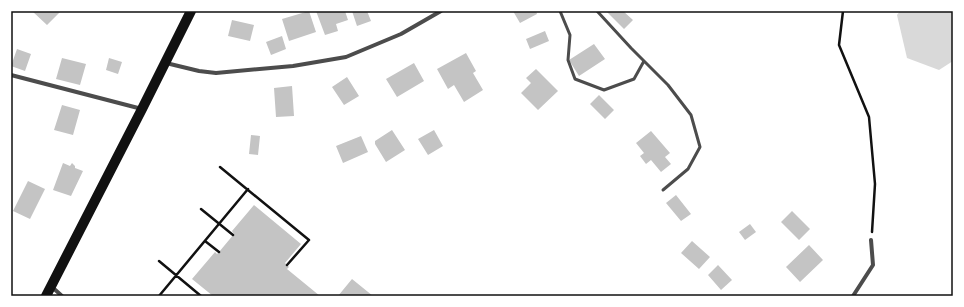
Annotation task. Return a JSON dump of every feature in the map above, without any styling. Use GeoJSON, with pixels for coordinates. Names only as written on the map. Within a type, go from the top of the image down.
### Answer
{"type":"FeatureCollection","features":[{"type":"Feature","properties":{"kind":"main road"},"geometry":{"type":"LineString","coordinates":[[46,296],[166,63],[191,11]]}},
{"type":"Feature","properties":{"kind":"street"},"geometry":{"type":"LineString","coordinates":[[166,63],[216,73],[293,66],[346,57],[402,34],[441,11]]}},
{"type":"Feature","properties":{"kind":"street"},"geometry":{"type":"LineString","coordinates":[[11,75],[142,109]]}},
{"type":"Feature","properties":{"kind":"street"},"geometry":{"type":"LineString","coordinates":[[853,296],[873,265],[871,240]]}},
{"type":"Feature","properties":{"kind":"street"},"geometry":{"type":"LineString","coordinates":[[51,286],[62,296]]}},
{"type":"Feature","properties":{"kind":"lane"},"geometry":{"type":"LineString","coordinates":[[560,11],[570,35],[568,60],[575,79],[604,90],[634,79],[644,61]]}},
{"type":"Feature","properties":{"kind":"lane"},"geometry":{"type":"LineString","coordinates":[[597,11],[668,85],[691,115],[700,147],[688,169],[664,190]]}},
{"type":"Feature","properties":{"kind":"path"},"geometry":{"type":"LineString","coordinates":[[843,11],[839,45],[869,116],[875,184],[871,240]]}},
{"type":"Feature","properties":{"kind":"path"},"geometry":{"type":"LineString","coordinates":[[220,167],[309,240],[288,265]]}},
{"type":"Feature","properties":{"kind":"path"},"geometry":{"type":"LineString","coordinates":[[159,296],[248,189]]}},
{"type":"Feature","properties":{"kind":"path"},"geometry":{"type":"LineString","coordinates":[[201,209],[233,235]]}},
{"type":"Feature","properties":{"kind":"path"},"geometry":{"type":"LineString","coordinates":[[205,241],[219,252]]}},
{"type":"Feature","properties":{"kind":"path"},"geometry":{"type":"LineString","coordinates":[[158,261],[201,296]]}},
{"type":"Feature","properties":{"kind":"shaded area"},"geometry":{"type":"Polygon","coordinates":[[[900,11],[953,11],[953,61],[939,70],[907,58],[897,15],[900,11]]]}},
{"type":"Feature","properties":{"kind":"building"},"geometry":{"type":"Polygon","coordinates":[[[32,11],[61,11],[47,25],[32,11]]]}},
{"type":"Feature","properties":{"kind":"building"},"geometry":{"type":"Polygon","coordinates":[[[309,11],[316,32],[289,41],[282,19],[309,11]]]}},
{"type":"Feature","properties":{"kind":"building"},"geometry":{"type":"Polygon","coordinates":[[[316,11],[345,11],[348,20],[336,24],[338,31],[325,35],[316,11]]]}},
{"type":"Feature","properties":{"kind":"building"},"geometry":{"type":"Polygon","coordinates":[[[352,11],[367,11],[371,21],[357,26],[352,11]]]}},
{"type":"Feature","properties":{"kind":"building"},"geometry":{"type":"Polygon","coordinates":[[[513,11],[536,11],[537,14],[520,23],[513,11]]]}},
{"type":"Feature","properties":{"kind":"building"},"geometry":{"type":"Polygon","coordinates":[[[606,11],[623,11],[633,20],[624,29],[606,11]]]}},
{"type":"Feature","properties":{"kind":"building"},"geometry":{"type":"Polygon","coordinates":[[[232,20],[254,25],[250,41],[228,36],[232,20]]]}},
{"type":"Feature","properties":{"kind":"building"},"geometry":{"type":"Polygon","coordinates":[[[545,31],[549,41],[530,49],[526,39],[545,31]]]}},
{"type":"Feature","properties":{"kind":"building"},"geometry":{"type":"Polygon","coordinates":[[[282,36],[286,49],[271,55],[266,42],[282,36]]]}},
{"type":"Feature","properties":{"kind":"building"},"geometry":{"type":"Polygon","coordinates":[[[594,44],[605,59],[579,76],[569,60],[594,44]]]}},
{"type":"Feature","properties":{"kind":"building"},"geometry":{"type":"Polygon","coordinates":[[[17,49],[31,54],[25,71],[11,66],[17,49]]]}},
{"type":"Feature","properties":{"kind":"building"},"geometry":{"type":"Polygon","coordinates":[[[466,53],[476,71],[473,73],[483,90],[464,102],[454,85],[448,89],[437,69],[466,53]]]}},
{"type":"Feature","properties":{"kind":"building"},"geometry":{"type":"Polygon","coordinates":[[[62,58],[86,64],[80,85],[56,79],[62,58]]]}},
{"type":"Feature","properties":{"kind":"building"},"geometry":{"type":"Polygon","coordinates":[[[109,58],[122,62],[118,74],[106,70],[109,58]]]}},
{"type":"Feature","properties":{"kind":"building"},"geometry":{"type":"Polygon","coordinates":[[[414,63],[424,81],[397,97],[386,79],[414,63]]]}},
{"type":"Feature","properties":{"kind":"building"},"geometry":{"type":"Polygon","coordinates":[[[536,69],[558,91],[538,110],[521,93],[531,83],[526,78],[536,69]]]}},
{"type":"Feature","properties":{"kind":"building"},"geometry":{"type":"Polygon","coordinates":[[[347,77],[359,96],[344,105],[332,87],[347,77]]]}},
{"type":"Feature","properties":{"kind":"building"},"geometry":{"type":"Polygon","coordinates":[[[292,86],[294,116],[276,117],[274,88],[292,86]]]}},
{"type":"Feature","properties":{"kind":"building"},"geometry":{"type":"Polygon","coordinates":[[[599,95],[614,110],[605,119],[590,104],[599,95]]]}},
{"type":"Feature","properties":{"kind":"building"},"geometry":{"type":"Polygon","coordinates":[[[62,105],[80,110],[73,135],[54,130],[62,105]]]}},
{"type":"Feature","properties":{"kind":"building"},"geometry":{"type":"Polygon","coordinates":[[[392,130],[405,150],[386,162],[375,144],[375,141],[392,130]]]}},
{"type":"Feature","properties":{"kind":"building"},"geometry":{"type":"Polygon","coordinates":[[[434,130],[443,146],[428,155],[418,139],[434,130]]]}},
{"type":"Feature","properties":{"kind":"building"},"geometry":{"type":"Polygon","coordinates":[[[651,131],[670,153],[665,157],[671,164],[661,172],[651,160],[646,164],[640,156],[644,153],[636,143],[651,131]]]}},
{"type":"Feature","properties":{"kind":"building"},"geometry":{"type":"Polygon","coordinates":[[[251,135],[260,136],[258,155],[249,154],[251,135]]]}},
{"type":"Feature","properties":{"kind":"building"},"geometry":{"type":"Polygon","coordinates":[[[361,136],[368,152],[343,163],[336,146],[361,136]]]}},
{"type":"Feature","properties":{"kind":"building"},"geometry":{"type":"Polygon","coordinates":[[[63,163],[70,166],[72,163],[75,168],[83,171],[71,196],[53,190],[63,163]]]}},
{"type":"Feature","properties":{"kind":"building"},"geometry":{"type":"Polygon","coordinates":[[[28,181],[45,189],[30,219],[13,211],[28,181]]]}},
{"type":"Feature","properties":{"kind":"building"},"geometry":{"type":"Polygon","coordinates":[[[676,195],[691,214],[681,221],[666,203],[676,195]]]}},
{"type":"Feature","properties":{"kind":"building"},"geometry":{"type":"Polygon","coordinates":[[[254,205],[301,244],[285,263],[289,267],[287,269],[320,296],[213,296],[192,279],[215,252],[217,254],[219,252],[234,234],[232,231],[254,205]]]}},
{"type":"Feature","properties":{"kind":"building"},"geometry":{"type":"Polygon","coordinates":[[[792,211],[810,229],[799,240],[781,222],[792,211]]]}},
{"type":"Feature","properties":{"kind":"building"},"geometry":{"type":"Polygon","coordinates":[[[750,224],[756,232],[745,240],[739,232],[750,224]]]}},
{"type":"Feature","properties":{"kind":"building"},"geometry":{"type":"Polygon","coordinates":[[[692,241],[710,257],[699,269],[681,253],[692,241]]]}},
{"type":"Feature","properties":{"kind":"building"},"geometry":{"type":"Polygon","coordinates":[[[809,245],[823,260],[800,282],[786,267],[809,245]]]}},
{"type":"Feature","properties":{"kind":"building"},"geometry":{"type":"Polygon","coordinates":[[[718,265],[732,280],[721,290],[708,275],[718,265]]]}},
{"type":"Feature","properties":{"kind":"building"},"geometry":{"type":"Polygon","coordinates":[[[352,279],[373,296],[338,296],[352,279]]]}}]}
